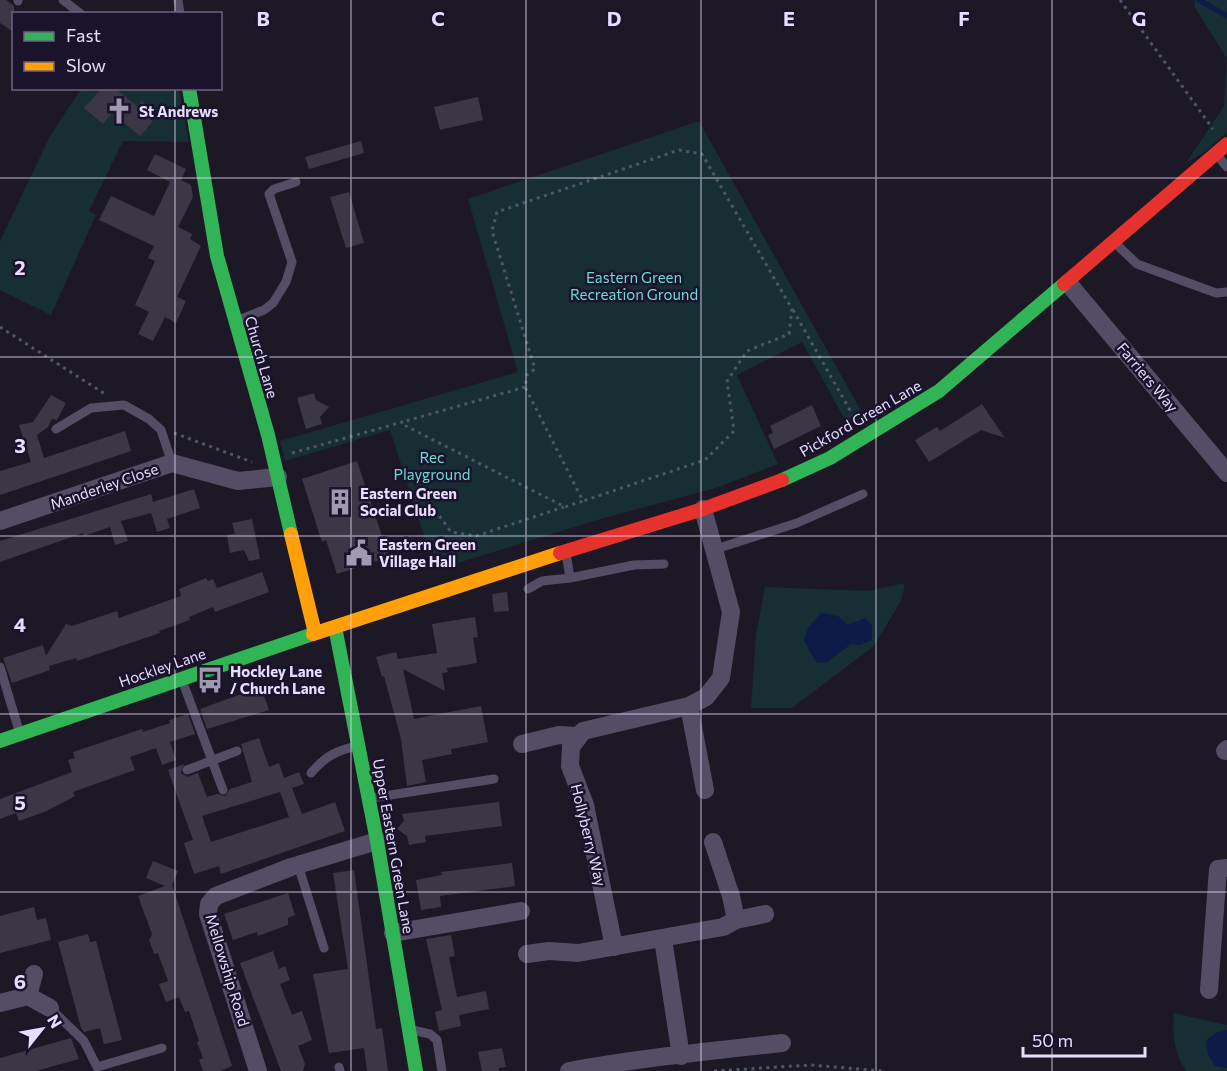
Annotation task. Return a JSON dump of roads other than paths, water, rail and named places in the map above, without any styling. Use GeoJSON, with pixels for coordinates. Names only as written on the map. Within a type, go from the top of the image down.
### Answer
{"type":"FeatureCollection","features":[{"type":"Feature","properties":{"kind":"street","name":"Church Lane"},"geometry":{"type":"LineString","coordinates":[[189,90],[218,256],[234,321],[274,458],[315,633]]}},
{"type":"Feature","properties":{"kind":"street","name":"Pickford Green Lane"},"geometry":{"type":"LineString","coordinates":[[335,627],[565,551],[703,509],[785,479],[830,458],[939,391],[1068,283],[1223,148]]}},
{"type":"Feature","properties":{"kind":"street","name":"Farriers Way"},"geometry":{"type":"LineString","coordinates":[[1068,283],[1227,473]]}},
{"type":"Feature","properties":{"kind":"street","name":"Manderley Close"},"geometry":{"type":"LineString","coordinates":[[0,521],[172,463],[238,482],[278,477]]}},
{"type":"Feature","properties":{"kind":"street"},"geometry":{"type":"LineString","coordinates":[[522,744],[558,735],[577,736],[590,728],[689,706],[713,691],[724,668],[731,612],[716,549],[703,509]]}},
{"type":"Feature","properties":{"kind":"street","name":"Hockley Lane"},"geometry":{"type":"LineString","coordinates":[[0,741],[335,627]]}},
{"type":"Feature","properties":{"kind":"street","name":"Upper Eastern Green Lane"},"geometry":{"type":"LineString","coordinates":[[335,627],[377,841],[416,1071]]}},
{"type":"Feature","properties":{"kind":"street"},"geometry":{"type":"LineString","coordinates":[[689,706],[705,790]]}},
{"type":"Feature","properties":{"kind":"street","name":"Hollyberry Way"},"geometry":{"type":"LineString","coordinates":[[577,736],[571,747],[570,766],[585,805],[614,947]]}},
{"type":"Feature","properties":{"kind":"street","name":"Mellowship Road"},"geometry":{"type":"LineString","coordinates":[[258,1071],[208,914],[209,904],[216,896],[298,865],[377,841]]}},
{"type":"Feature","properties":{"kind":"street"},"geometry":{"type":"LineString","coordinates":[[713,842],[732,896],[736,920]]}},
{"type":"Feature","properties":{"kind":"street"},"geometry":{"type":"LineString","coordinates":[[1209,990],[1218,868],[1227,868]]}},
{"type":"Feature","properties":{"kind":"street"},"geometry":{"type":"LineString","coordinates":[[393,933],[521,911]]}},
{"type":"Feature","properties":{"kind":"street"},"geometry":{"type":"LineString","coordinates":[[527,954],[549,951],[578,953],[663,939],[723,927],[736,920],[765,914]]}},
{"type":"Feature","properties":{"kind":"street"},"geometry":{"type":"LineString","coordinates":[[663,939],[681,1056]]}},
{"type":"Feature","properties":{"kind":"street"},"geometry":{"type":"LineString","coordinates":[[28,996],[34,974]]}},
{"type":"Feature","properties":{"kind":"street"},"geometry":{"type":"LineString","coordinates":[[0,1003],[28,996],[50,1008]]}},
{"type":"Feature","properties":{"kind":"street"},"geometry":{"type":"LineString","coordinates":[[568,1071],[620,1062],[782,1042]]}},
{"type":"Feature","properties":{"kind":"lane"},"geometry":{"type":"LineString","coordinates":[[63,0],[78,12]]}},
{"type":"Feature","properties":{"kind":"lane"},"geometry":{"type":"LineString","coordinates":[[1223,148],[1227,167]]}},
{"type":"Feature","properties":{"kind":"lane"},"geometry":{"type":"LineString","coordinates":[[234,321],[264,310],[273,303],[286,282],[292,262],[269,194],[274,189],[297,183]]}},
{"type":"Feature","properties":{"kind":"lane"},"geometry":{"type":"LineString","coordinates":[[1114,243],[1137,264],[1216,293],[1227,292]]}},
{"type":"Feature","properties":{"kind":"lane"},"geometry":{"type":"LineString","coordinates":[[56,429],[91,408],[124,405],[149,419],[161,430],[172,463]]}},
{"type":"Feature","properties":{"kind":"lane"},"geometry":{"type":"LineString","coordinates":[[716,549],[797,523],[863,494]]}},
{"type":"Feature","properties":{"kind":"lane"},"geometry":{"type":"LineString","coordinates":[[565,551],[570,578]]}},
{"type":"Feature","properties":{"kind":"lane"},"geometry":{"type":"LineString","coordinates":[[528,589],[542,581],[570,578],[634,565],[664,564]]}},
{"type":"Feature","properties":{"kind":"lane"},"geometry":{"type":"LineString","coordinates":[[0,667],[20,734]]}},
{"type":"Feature","properties":{"kind":"lane"},"geometry":{"type":"LineString","coordinates":[[181,678],[223,790]]}},
{"type":"Feature","properties":{"kind":"lane"},"geometry":{"type":"LineString","coordinates":[[311,773],[323,759],[337,751],[358,746]]}},
{"type":"Feature","properties":{"kind":"lane"},"geometry":{"type":"LineString","coordinates":[[187,770],[237,751]]}},
{"type":"Feature","properties":{"kind":"lane"},"geometry":{"type":"LineString","coordinates":[[369,798],[494,779]]}},
{"type":"Feature","properties":{"kind":"lane"},"geometry":{"type":"LineString","coordinates":[[298,865],[324,948]]}},
{"type":"Feature","properties":{"kind":"lane"},"geometry":{"type":"LineString","coordinates":[[50,1008],[84,1041],[97,1066],[162,1048]]}},
{"type":"Feature","properties":{"kind":"lane"},"geometry":{"type":"LineString","coordinates":[[409,1030],[430,1034],[437,1040],[442,1071]]}},
{"type":"Feature","properties":{"kind":"water"},"geometry":{"type":"Polygon","coordinates":[[[821,613],[838,616],[848,625],[865,618],[872,625],[872,640],[860,645],[851,644],[826,663],[816,662],[804,641],[808,628],[821,613]]]}},
{"type":"Feature","properties":{"kind":"water"},"geometry":{"type":"Polygon","coordinates":[[[1227,1030],[1227,1068],[1215,1066],[1208,1054],[1206,1041],[1215,1033],[1227,1030]]]}},
{"type":"Feature","properties":{"kind":"waterway"},"geometry":{"type":"LineString","coordinates":[[1199,0],[1227,16]]}},
{"type":"Feature","properties":{"kind":"place","name":"St Andrews"},"geometry":{"type":"Point","coordinates":[119,111]}},
{"type":"Feature","properties":{"kind":"place","name":"Eastern Green Social Club"},"geometry":{"type":"Point","coordinates":[340,502]}},
{"type":"Feature","properties":{"kind":"place","name":"Eastern Green Village Hall"},"geometry":{"type":"Point","coordinates":[359,553]}},
{"type":"Feature","properties":{"kind":"place","name":"Hockley Lane / Church Lane"},"geometry":{"type":"Point","coordinates":[210,680]}},
{"type":"Feature","properties":{"kind":"park label","name":"Eastern Green Recreation Ground"},"geometry":{"type":"Point","coordinates":[634,286]}},
{"type":"Feature","properties":{"kind":"park label","name":"Rec Playground"},"geometry":{"type":"Point","coordinates":[432,466]}}]}
